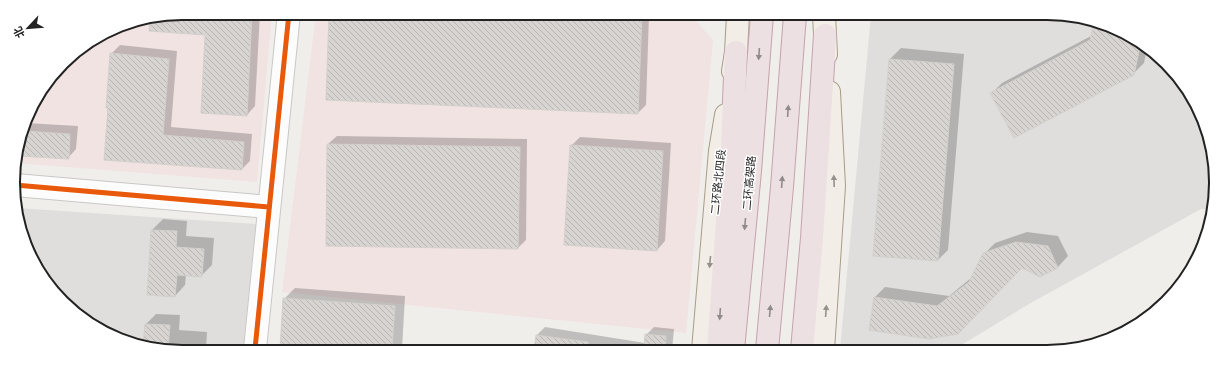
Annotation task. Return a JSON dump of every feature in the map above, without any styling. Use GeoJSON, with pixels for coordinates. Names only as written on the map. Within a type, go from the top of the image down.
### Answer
{"type":"FeatureCollection","features":[{"type":"Feature","properties":{"kind":"highway","name":"二环高架路"},"geometry":{"type":"LineString","coordinates":[[719,345],[750,171],[762,20]]}},
{"type":"Feature","properties":{"kind":"highway"},"geometry":{"type":"LineString","coordinates":[[767,345],[782,187],[795,20]]}},
{"type":"Feature","properties":{"kind":"highway"},"geometry":{"type":"LineString","coordinates":[[802,345],[812,238],[826,22]]}},
{"type":"Feature","properties":{"kind":"highway"},"geometry":{"type":"LineString","coordinates":[[718,345],[732,150],[736,52]]}},
{"type":"Feature","properties":{"kind":"main road"},"geometry":{"type":"LineString","coordinates":[[736,52],[738,20]]}},
{"type":"Feature","properties":{"kind":"main road"},"geometry":{"type":"LineString","coordinates":[[824,345],[834,186],[826,22]]}},
{"type":"Feature","properties":{"kind":"street"},"geometry":{"type":"LineString","coordinates":[[255,345],[288,20]]}},
{"type":"Feature","properties":{"kind":"street"},"geometry":{"type":"LineString","coordinates":[[20,185],[269,207]]}},
{"type":"Feature","properties":{"kind":"shaded area"},"geometry":{"type":"Polygon","coordinates":[[[271,20],[257,182],[21,163],[32,120],[47,92],[60,75],[75,60],[92,47],[120,32],[161,21],[271,20]]]}},
{"type":"Feature","properties":{"kind":"shaded area"},"geometry":{"type":"Polygon","coordinates":[[[315,20],[695,20],[713,40],[686,333],[282,292],[315,20]]]}},
{"type":"Feature","properties":{"kind":"shaded area"},"geometry":{"type":"Polygon","coordinates":[[[871,20],[1068,21],[1109,32],[1128,42],[1154,60],[1169,75],[1182,92],[1197,120],[1203,140],[1209,172],[1207,209],[1201,209],[1029,304],[961,345],[840,345],[871,20]]]}},
{"type":"Feature","properties":{"kind":"shaded area"},"geometry":{"type":"Polygon","coordinates":[[[22,208],[256,224],[243,345],[172,345],[151,342],[120,333],[92,318],[75,305],[60,290],[42,264],[32,245],[22,208]]]}},
{"type":"Feature","properties":{"kind":"building"},"geometry":{"type":"Polygon","coordinates":[[[252,20],[247,116],[201,113],[205,35],[149,31],[150,23],[161,21],[252,20]]]}},
{"type":"Feature","properties":{"kind":"building"},"geometry":{"type":"Polygon","coordinates":[[[329,20],[642,20],[638,114],[326,100],[329,20]]]}},
{"type":"Feature","properties":{"kind":"building"},"geometry":{"type":"Polygon","coordinates":[[[1093,27],[1109,32],[1137,47],[1139,49],[1134,75],[1014,138],[990,93],[1090,40],[1093,27]]]}},
{"type":"Feature","properties":{"kind":"building"},"geometry":{"type":"Polygon","coordinates":[[[110,53],[169,59],[163,135],[244,142],[242,170],[104,160],[110,53]]]}},
{"type":"Feature","properties":{"kind":"building"},"geometry":{"type":"Polygon","coordinates":[[[889,59],[954,64],[938,261],[873,256],[889,59]]]}},
{"type":"Feature","properties":{"kind":"building"},"geometry":{"type":"Polygon","coordinates":[[[29,131],[70,134],[69,159],[22,156],[29,131]]]}},
{"type":"Feature","properties":{"kind":"building"},"geometry":{"type":"Polygon","coordinates":[[[327,144],[520,147],[518,249],[326,246],[327,144]]]}},
{"type":"Feature","properties":{"kind":"building"},"geometry":{"type":"Polygon","coordinates":[[[570,145],[663,151],[657,251],[564,245],[570,145]]]}},
{"type":"Feature","properties":{"kind":"building"},"geometry":{"type":"Polygon","coordinates":[[[151,230],[177,231],[176,247],[204,249],[202,277],[177,275],[175,297],[147,295],[151,230]]]}},
{"type":"Feature","properties":{"kind":"building"},"geometry":{"type":"Polygon","coordinates":[[[1016,242],[1048,246],[1058,268],[1040,277],[1022,268],[958,334],[929,339],[869,330],[874,297],[937,306],[969,282],[983,253],[1016,242]]]}},
{"type":"Feature","properties":{"kind":"building"},"geometry":{"type":"Polygon","coordinates":[[[283,298],[395,306],[392,345],[280,345],[283,298]]]}},
{"type":"Feature","properties":{"kind":"building"},"geometry":{"type":"Polygon","coordinates":[[[145,324],[170,325],[168,345],[144,340],[145,324]]]}},
{"type":"Feature","properties":{"kind":"building"},"geometry":{"type":"Polygon","coordinates":[[[645,334],[666,336],[665,345],[644,345],[645,334]]]}},
{"type":"Feature","properties":{"kind":"building"},"geometry":{"type":"Polygon","coordinates":[[[536,335],[588,342],[588,345],[535,345],[536,335]]]}},
{"type":"Feature","properties":{"kind":"cycle path"},"geometry":{"type":"LineString","coordinates":[[255,345],[288,20]]}},
{"type":"Feature","properties":{"kind":"cycle path"},"geometry":{"type":"LineString","coordinates":[[20,185],[269,207]]}}]}
